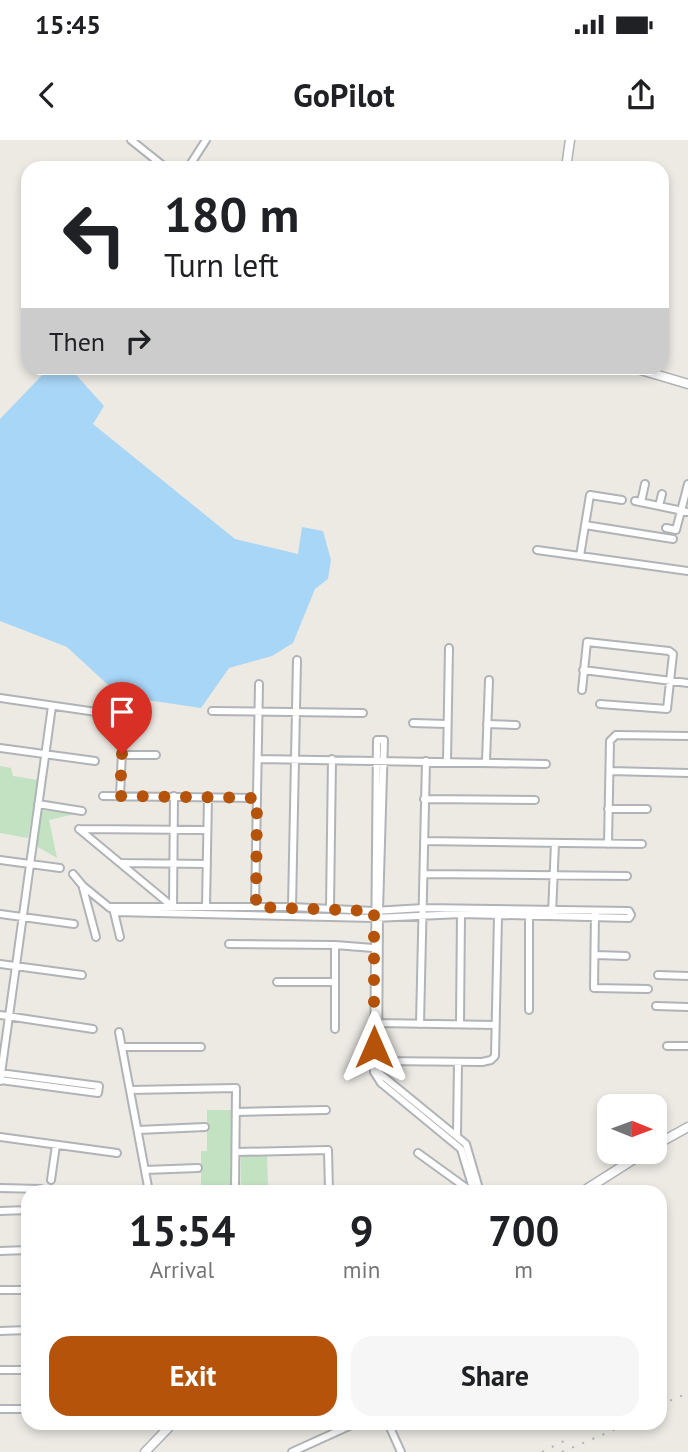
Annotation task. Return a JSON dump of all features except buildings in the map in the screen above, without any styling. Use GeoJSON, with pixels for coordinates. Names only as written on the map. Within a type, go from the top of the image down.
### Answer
{"type":"FeatureCollection","features":[{"type":"Feature","properties":{"kind":"main road"},"geometry":{"type":"LineString","coordinates":[[567,161],[570,140]]}},
{"type":"Feature","properties":{"kind":"main road"},"geometry":{"type":"LineString","coordinates":[[658,375],[688,384]]}},
{"type":"Feature","properties":{"kind":"main road"},"geometry":{"type":"LineString","coordinates":[[667,1138],[688,1126]]}},
{"type":"Feature","properties":{"kind":"main road"},"geometry":{"type":"LineString","coordinates":[[593,1185],[626,1164]]}},
{"type":"Feature","properties":{"kind":"main road"},"geometry":{"type":"LineString","coordinates":[[145,1452],[166,1430]]}},
{"type":"Feature","properties":{"kind":"street"},"geometry":{"type":"LineString","coordinates":[[131,140],[157,161]]}},
{"type":"Feature","properties":{"kind":"street"},"geometry":{"type":"LineString","coordinates":[[192,161],[206,140]]}},
{"type":"Feature","properties":{"kind":"street"},"geometry":{"type":"LineString","coordinates":[[645,484],[638,501],[685,511]]}},
{"type":"Feature","properties":{"kind":"street"},"geometry":{"type":"LineString","coordinates":[[666,528],[677,530],[685,511],[688,484]]}},
{"type":"Feature","properties":{"kind":"street"},"geometry":{"type":"LineString","coordinates":[[660,506],[662,494]]}},
{"type":"Feature","properties":{"kind":"street"},"geometry":{"type":"LineString","coordinates":[[580,556],[590,495],[622,500]]}},
{"type":"Feature","properties":{"kind":"street"},"geometry":{"type":"LineString","coordinates":[[585,525],[673,539]]}},
{"type":"Feature","properties":{"kind":"street"},"geometry":{"type":"LineString","coordinates":[[537,550],[688,571]]}},
{"type":"Feature","properties":{"kind":"street"},"geometry":{"type":"LineString","coordinates":[[582,690],[587,642],[673,654],[668,706],[664,710],[600,704]]}},
{"type":"Feature","properties":{"kind":"street"},"geometry":{"type":"LineString","coordinates":[[447,761],[449,648]]}},
{"type":"Feature","properties":{"kind":"street"},"geometry":{"type":"LineString","coordinates":[[292,907],[297,660]]}},
{"type":"Feature","properties":{"kind":"street"},"geometry":{"type":"LineString","coordinates":[[583,670],[688,683]]}},
{"type":"Feature","properties":{"kind":"street"},"geometry":{"type":"LineString","coordinates":[[486,761],[489,680]]}},
{"type":"Feature","properties":{"kind":"street"},"geometry":{"type":"LineString","coordinates":[[256,907],[259,684]]}},
{"type":"Feature","properties":{"kind":"street"},"geometry":{"type":"LineString","coordinates":[[0,698],[110,715]]}},
{"type":"Feature","properties":{"kind":"street"},"geometry":{"type":"LineString","coordinates":[[0,1078],[52,706]]}},
{"type":"Feature","properties":{"kind":"street"},"geometry":{"type":"LineString","coordinates":[[212,711],[363,713]]}},
{"type":"Feature","properties":{"kind":"street"},"geometry":{"type":"LineString","coordinates":[[413,723],[447,724]]}},
{"type":"Feature","properties":{"kind":"street"},"geometry":{"type":"LineString","coordinates":[[487,724],[516,725]]}},
{"type":"Feature","properties":{"kind":"street"},"geometry":{"type":"LineString","coordinates":[[120,796],[123,727]]}},
{"type":"Feature","properties":{"kind":"street"},"geometry":{"type":"LineString","coordinates":[[608,844],[610,741],[616,735],[688,736]]}},
{"type":"Feature","properties":{"kind":"street"},"geometry":{"type":"LineString","coordinates":[[0,748],[95,761]]}},
{"type":"Feature","properties":{"kind":"street"},"geometry":{"type":"LineString","coordinates":[[122,754],[156,755]]}},
{"type":"Feature","properties":{"kind":"street"},"geometry":{"type":"LineString","coordinates":[[258,759],[380,759],[547,764]]}},
{"type":"Feature","properties":{"kind":"street"},"geometry":{"type":"LineString","coordinates":[[380,759],[378,1072],[466,1144],[474,1185]]}},
{"type":"Feature","properties":{"kind":"street"},"geometry":{"type":"LineString","coordinates":[[331,908],[332,760]]}},
{"type":"Feature","properties":{"kind":"street"},"geometry":{"type":"LineString","coordinates":[[420,1024],[426,761]]}},
{"type":"Feature","properties":{"kind":"street"},"geometry":{"type":"LineString","coordinates":[[610,771],[688,773]]}},
{"type":"Feature","properties":{"kind":"street"},"geometry":{"type":"LineString","coordinates":[[103,796],[257,798]]}},
{"type":"Feature","properties":{"kind":"street"},"geometry":{"type":"LineString","coordinates":[[173,907],[174,796]]}},
{"type":"Feature","properties":{"kind":"street"},"geometry":{"type":"LineString","coordinates":[[206,907],[208,796]]}},
{"type":"Feature","properties":{"kind":"street"},"geometry":{"type":"LineString","coordinates":[[424,799],[535,800]]}},
{"type":"Feature","properties":{"kind":"street"},"geometry":{"type":"LineString","coordinates":[[38,804],[82,811]]}},
{"type":"Feature","properties":{"kind":"street"},"geometry":{"type":"LineString","coordinates":[[608,808],[647,809]]}},
{"type":"Feature","properties":{"kind":"street"},"geometry":{"type":"LineString","coordinates":[[173,907],[79,829],[207,830]]}},
{"type":"Feature","properties":{"kind":"street"},"geometry":{"type":"LineString","coordinates":[[424,841],[642,844]]}},
{"type":"Feature","properties":{"kind":"street"},"geometry":{"type":"LineString","coordinates":[[552,914],[555,843]]}},
{"type":"Feature","properties":{"kind":"street"},"geometry":{"type":"LineString","coordinates":[[0,860],[60,867]]}},
{"type":"Feature","properties":{"kind":"street"},"geometry":{"type":"LineString","coordinates":[[120,863],[207,864]]}},
{"type":"Feature","properties":{"kind":"street"},"geometry":{"type":"LineString","coordinates":[[73,874],[112,910],[120,937]]}},
{"type":"Feature","properties":{"kind":"street"},"geometry":{"type":"LineString","coordinates":[[424,874],[627,876]]}},
{"type":"Feature","properties":{"kind":"street"},"geometry":{"type":"LineString","coordinates":[[83,886],[96,937]]}},
{"type":"Feature","properties":{"kind":"street"},"geometry":{"type":"LineString","coordinates":[[112,910],[292,907],[331,908],[377,914]]}},
{"type":"Feature","properties":{"kind":"street"},"geometry":{"type":"LineString","coordinates":[[112,910],[595,914],[594,988],[648,989]]}},
{"type":"Feature","properties":{"kind":"street"},"geometry":{"type":"LineString","coordinates":[[423,911],[498,916],[552,914]]}},
{"type":"Feature","properties":{"kind":"street"},"geometry":{"type":"LineString","coordinates":[[0,914],[74,924]]}},
{"type":"Feature","properties":{"kind":"street"},"geometry":{"type":"LineString","coordinates":[[377,914],[373,948],[375,1077],[461,1149],[473,1185]]}},
{"type":"Feature","properties":{"kind":"street"},"geometry":{"type":"LineString","coordinates":[[460,1024],[461,914]]}},
{"type":"Feature","properties":{"kind":"street"},"geometry":{"type":"LineString","coordinates":[[378,1061],[458,1062],[491,1060],[495,1056],[498,916]]}},
{"type":"Feature","properties":{"kind":"street"},"geometry":{"type":"LineString","coordinates":[[529,916],[529,1010]]}},
{"type":"Feature","properties":{"kind":"street"},"geometry":{"type":"LineString","coordinates":[[229,944],[373,948]]}},
{"type":"Feature","properties":{"kind":"street"},"geometry":{"type":"LineString","coordinates":[[335,945],[335,1029]]}},
{"type":"Feature","properties":{"kind":"street"},"geometry":{"type":"LineString","coordinates":[[596,955],[626,956]]}},
{"type":"Feature","properties":{"kind":"street"},"geometry":{"type":"LineString","coordinates":[[0,964],[82,975]]}},
{"type":"Feature","properties":{"kind":"street"},"geometry":{"type":"LineString","coordinates":[[658,975],[688,976]]}},
{"type":"Feature","properties":{"kind":"street"},"geometry":{"type":"LineString","coordinates":[[276,982],[335,982]]}},
{"type":"Feature","properties":{"kind":"street"},"geometry":{"type":"LineString","coordinates":[[656,1006],[688,1007]]}},
{"type":"Feature","properties":{"kind":"street"},"geometry":{"type":"LineString","coordinates":[[0,1015],[93,1028]]}},
{"type":"Feature","properties":{"kind":"street"},"geometry":{"type":"LineString","coordinates":[[378,1023],[495,1025]]}},
{"type":"Feature","properties":{"kind":"street"},"geometry":{"type":"LineString","coordinates":[[119,1032],[148,1185]]}},
{"type":"Feature","properties":{"kind":"street"},"geometry":{"type":"LineString","coordinates":[[667,1046],[688,1046]]}},
{"type":"Feature","properties":{"kind":"street"},"geometry":{"type":"LineString","coordinates":[[122,1047],[201,1047]]}},
{"type":"Feature","properties":{"kind":"street"},"geometry":{"type":"LineString","coordinates":[[457,1134],[458,1062]]}},
{"type":"Feature","properties":{"kind":"street"},"geometry":{"type":"LineString","coordinates":[[0,1078],[99,1086],[98,1093],[0,1078]]}},
{"type":"Feature","properties":{"kind":"street"},"geometry":{"type":"LineString","coordinates":[[130,1090],[236,1088],[235,1185]]}},
{"type":"Feature","properties":{"kind":"street"},"geometry":{"type":"LineString","coordinates":[[236,1112],[326,1110]]}},
{"type":"Feature","properties":{"kind":"street"},"geometry":{"type":"LineString","coordinates":[[138,1130],[205,1127]]}},
{"type":"Feature","properties":{"kind":"street"},"geometry":{"type":"LineString","coordinates":[[0,1137],[117,1153]]}},
{"type":"Feature","properties":{"kind":"street"},"geometry":{"type":"LineString","coordinates":[[51,1180],[56,1145]]}},
{"type":"Feature","properties":{"kind":"street"},"geometry":{"type":"LineString","coordinates":[[237,1152],[328,1150],[329,1185]]}},
{"type":"Feature","properties":{"kind":"street"},"geometry":{"type":"LineString","coordinates":[[418,1153],[465,1185]]}},
{"type":"Feature","properties":{"kind":"street"},"geometry":{"type":"LineString","coordinates":[[145,1170],[198,1168]]}},
{"type":"Feature","properties":{"kind":"street"},"geometry":{"type":"LineString","coordinates":[[0,1188],[21,1189]]}},
{"type":"Feature","properties":{"kind":"street"},"geometry":{"type":"LineString","coordinates":[[0,1211],[21,1210]]}},
{"type":"Feature","properties":{"kind":"street"},"geometry":{"type":"LineString","coordinates":[[0,1251],[21,1250]]}},
{"type":"Feature","properties":{"kind":"street"},"geometry":{"type":"LineString","coordinates":[[0,1290],[21,1290]]}},
{"type":"Feature","properties":{"kind":"street"},"geometry":{"type":"LineString","coordinates":[[0,1331],[21,1330]]}},
{"type":"Feature","properties":{"kind":"street"},"geometry":{"type":"LineString","coordinates":[[0,1370],[21,1370]]}},
{"type":"Feature","properties":{"kind":"street"},"geometry":{"type":"LineString","coordinates":[[0,1409],[21,1409]]}},
{"type":"Feature","properties":{"kind":"street"},"geometry":{"type":"LineString","coordinates":[[292,1452],[341,1430]]}},
{"type":"Feature","properties":{"kind":"street"},"geometry":{"type":"LineString","coordinates":[[390,1430],[401,1452]]}},
{"type":"Feature","properties":{"kind":"green space"},"geometry":{"type":"Polygon","coordinates":[[[0,766],[11,768],[13,776],[38,780],[28,838],[0,833],[0,766]]]}},
{"type":"Feature","properties":{"kind":"green space"},"geometry":{"type":"Polygon","coordinates":[[[38,810],[75,814],[49,820],[57,858],[33,844],[38,810]]]}},
{"type":"Feature","properties":{"kind":"green space"},"geometry":{"type":"Polygon","coordinates":[[[207,1110],[233,1110],[233,1185],[201,1185],[201,1151],[207,1151],[207,1110]]]}},
{"type":"Feature","properties":{"kind":"green space"},"geometry":{"type":"Polygon","coordinates":[[[241,1155],[267,1155],[268,1185],[241,1185],[241,1155]]]}},
{"type":"Feature","properties":{"kind":"water"},"geometry":{"type":"Polygon","coordinates":[[[42,375],[76,375],[104,406],[93,424],[235,539],[298,554],[302,527],[323,531],[331,560],[328,579],[315,589],[293,643],[272,656],[229,668],[201,708],[120,696],[67,647],[0,621],[0,419],[42,375]]]}},
{"type":"Feature","properties":{"kind":"railway"},"geometry":{"type":"LineString","coordinates":[[667,1402],[688,1393]]}},
{"type":"Feature","properties":{"kind":"railway"},"geometry":{"type":"LineString","coordinates":[[562,1452],[614,1430]]}},
{"type":"Feature","properties":{"kind":"railway"},"geometry":{"type":"LineString","coordinates":[[542,1452],[570,1438]]}},
{"type":"Feature","properties":{"kind":"route"},"geometry":{"type":"LineString","coordinates":[[122,754],[120,796],[257,798],[256,907],[374,911],[374,1047]]}}]}
